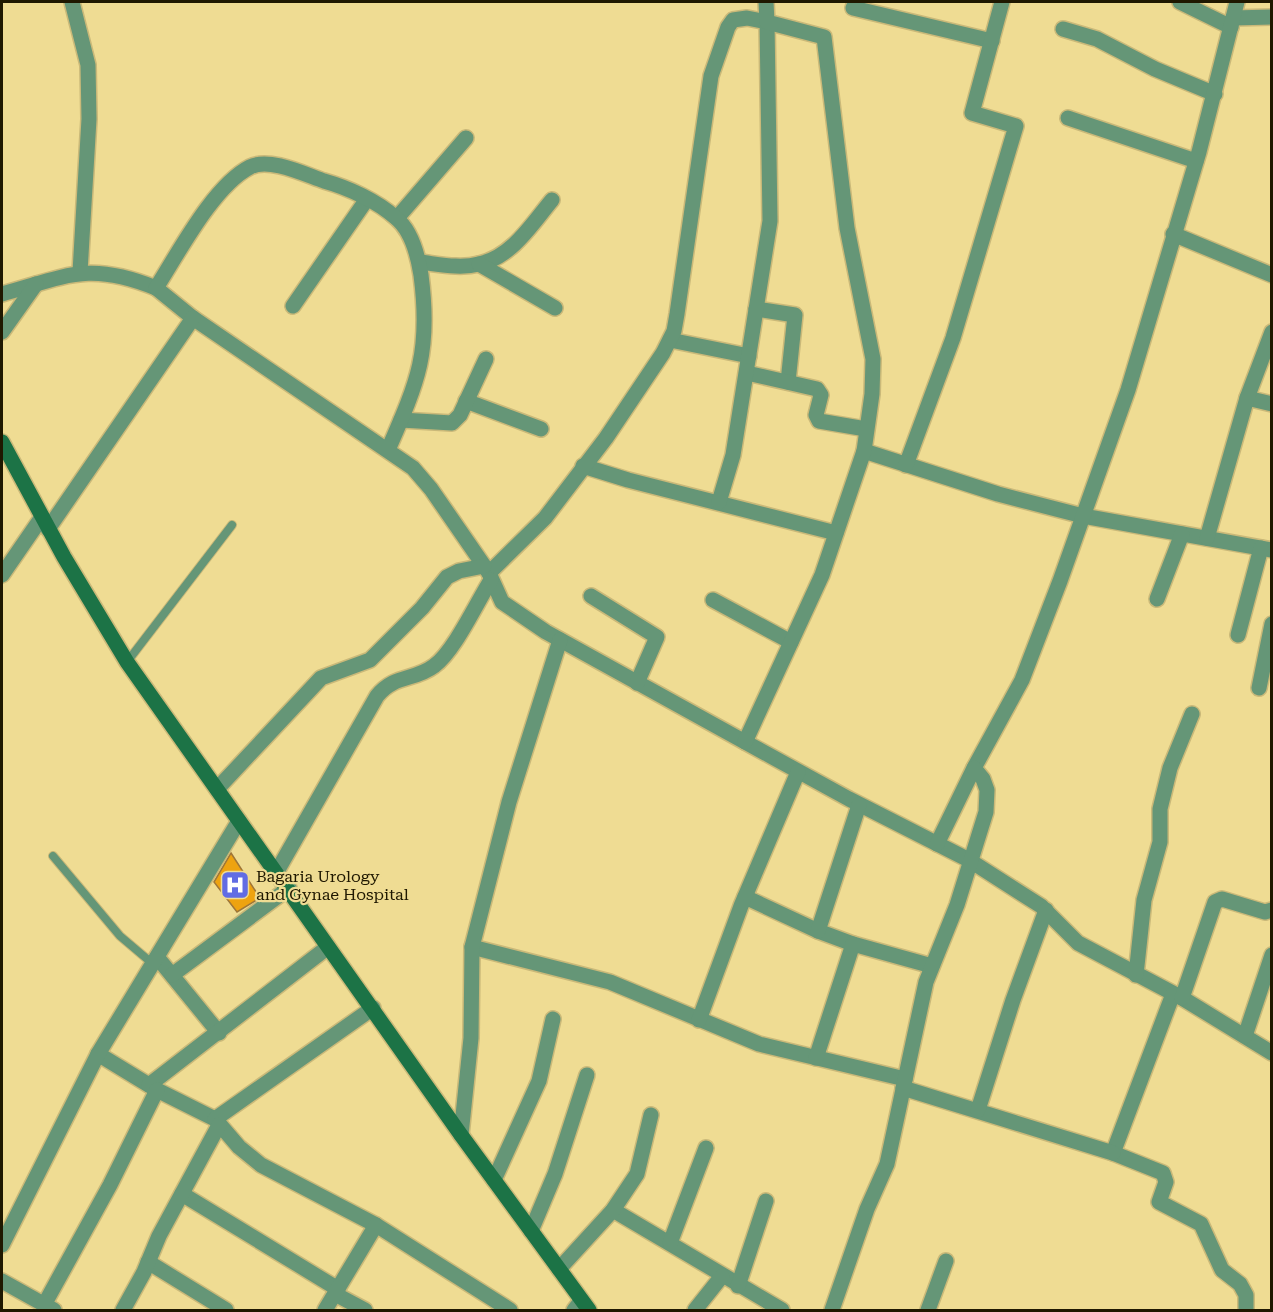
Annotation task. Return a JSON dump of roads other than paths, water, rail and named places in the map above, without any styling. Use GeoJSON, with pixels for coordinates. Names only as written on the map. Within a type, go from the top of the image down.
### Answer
{"type":"FeatureCollection","features":[{"type":"Feature","properties":{"kind":"street"},"geometry":{"type":"LineString","coordinates":[[719,502],[733,455],[770,221],[766,2]]}},
{"type":"Feature","properties":{"kind":"street"},"geometry":{"type":"LineString","coordinates":[[906,465],[953,338],[1016,126],[972,113],[1002,2]]}},
{"type":"Feature","properties":{"kind":"street"},"geometry":{"type":"LineString","coordinates":[[1180,2],[1232,23],[1272,16]]}},
{"type":"Feature","properties":{"kind":"street"},"geometry":{"type":"LineString","coordinates":[[937,844],[974,768],[1022,680],[1128,390],[1215,94],[1236,2]]}},
{"type":"Feature","properties":{"kind":"street"},"geometry":{"type":"LineString","coordinates":[[70,3],[88,66],[89,119],[80,272]]}},
{"type":"Feature","properties":{"kind":"street"},"geometry":{"type":"LineString","coordinates":[[853,8],[992,41]]}},
{"type":"Feature","properties":{"kind":"street"},"geometry":{"type":"LineString","coordinates":[[276,873],[377,696],[396,680],[425,671],[444,657],[488,573],[545,518],[606,438],[670,340],[677,314],[704,116],[720,47],[733,20],[747,18],[824,37],[847,228],[873,359],[864,451],[822,575],[745,742]]}},
{"type":"Feature","properties":{"kind":"street"},"geometry":{"type":"LineString","coordinates":[[1063,29],[1097,39],[1155,69],[1215,94]]}},
{"type":"Feature","properties":{"kind":"street"},"geometry":{"type":"LineString","coordinates":[[1068,118],[1196,161]]}},
{"type":"Feature","properties":{"kind":"street"},"geometry":{"type":"LineString","coordinates":[[397,218],[466,138]]}},
{"type":"Feature","properties":{"kind":"street"},"geometry":{"type":"LineString","coordinates":[[156,288],[220,191],[250,167],[266,164],[339,185],[397,218],[408,231],[419,262],[426,312],[424,353],[414,391],[388,450]]}},
{"type":"Feature","properties":{"kind":"street"},"geometry":{"type":"LineString","coordinates":[[293,306],[367,199]]}},
{"type":"Feature","properties":{"kind":"street"},"geometry":{"type":"LineString","coordinates":[[419,262],[479,264],[508,250],[552,201]]}},
{"type":"Feature","properties":{"kind":"street"},"geometry":{"type":"LineString","coordinates":[[1173,234],[1272,275]]}},
{"type":"Feature","properties":{"kind":"street"},"geometry":{"type":"LineString","coordinates":[[479,264],[555,308]]}},
{"type":"Feature","properties":{"kind":"street"},"geometry":{"type":"LineString","coordinates":[[2,294],[80,272],[126,276],[156,288],[193,318],[412,468],[431,489],[488,573],[502,602],[560,639],[798,772],[969,860],[1046,910],[1078,943],[1178,995],[1272,1053]]}},
{"type":"Feature","properties":{"kind":"street"},"geometry":{"type":"LineString","coordinates":[[2,332],[36,285]]}},
{"type":"Feature","properties":{"kind":"street"},"geometry":{"type":"LineString","coordinates":[[756,309],[795,315],[788,382]]}},
{"type":"Feature","properties":{"kind":"street"},"geometry":{"type":"LineString","coordinates":[[2,575],[45,523],[193,318]]}},
{"type":"Feature","properties":{"kind":"street"},"geometry":{"type":"LineString","coordinates":[[1206,538],[1247,398],[1272,332]]}},
{"type":"Feature","properties":{"kind":"street"},"geometry":{"type":"LineString","coordinates":[[670,340],[749,356]]}},
{"type":"Feature","properties":{"kind":"street"},"geometry":{"type":"LineString","coordinates":[[401,420],[450,424],[458,418],[486,359]]}},
{"type":"Feature","properties":{"kind":"street"},"geometry":{"type":"LineString","coordinates":[[747,374],[788,382],[820,392],[816,415],[819,421],[866,429]]}},
{"type":"Feature","properties":{"kind":"street"},"geometry":{"type":"LineString","coordinates":[[1247,398],[1272,404]]}},
{"type":"Feature","properties":{"kind":"street"},"geometry":{"type":"LineString","coordinates":[[466,401],[541,429]]}},
{"type":"Feature","properties":{"kind":"street"},"geometry":{"type":"LineString","coordinates":[[2,442],[45,523],[127,662],[276,873],[289,888],[461,1135],[559,1269],[581,1307]]}},
{"type":"Feature","properties":{"kind":"street"},"geometry":{"type":"LineString","coordinates":[[864,451],[998,494],[1083,516],[1266,549],[1238,635]]}},
{"type":"Feature","properties":{"kind":"street"},"geometry":{"type":"LineString","coordinates":[[583,466],[637,483],[836,533]]}},
{"type":"Feature","properties":{"kind":"street"},"geometry":{"type":"LineString","coordinates":[[1157,599],[1182,534]]}},
{"type":"Feature","properties":{"kind":"street"},"geometry":{"type":"LineString","coordinates":[[217,789],[288,717],[321,678],[370,660],[422,608],[447,577],[459,571],[488,573]]}},
{"type":"Feature","properties":{"kind":"street"},"geometry":{"type":"LineString","coordinates":[[591,596],[657,638],[637,683]]}},
{"type":"Feature","properties":{"kind":"street"},"geometry":{"type":"LineString","coordinates":[[713,600],[791,642]]}},
{"type":"Feature","properties":{"kind":"street"},"geometry":{"type":"LineString","coordinates":[[1259,688],[1272,624]]}},
{"type":"Feature","properties":{"kind":"street"},"geometry":{"type":"LineString","coordinates":[[461,1135],[471,1038],[472,947],[512,791],[560,639]]}},
{"type":"Feature","properties":{"kind":"street"},"geometry":{"type":"LineString","coordinates":[[1136,975],[1144,900],[1160,842],[1160,809],[1170,768],[1192,714]]}},
{"type":"Feature","properties":{"kind":"street"},"geometry":{"type":"LineString","coordinates":[[832,1311],[867,1209],[887,1164],[912,1040],[932,966],[957,905],[988,800],[983,779],[974,768]]}},
{"type":"Feature","properties":{"kind":"street"},"geometry":{"type":"LineString","coordinates":[[699,1020],[745,897],[798,772]]}},
{"type":"Feature","properties":{"kind":"street"},"geometry":{"type":"LineString","coordinates":[[818,931],[860,805]]}},
{"type":"Feature","properties":{"kind":"street"},"geometry":{"type":"LineString","coordinates":[[2,1245],[98,1054],[239,821]]}},
{"type":"Feature","properties":{"kind":"street"},"geometry":{"type":"LineString","coordinates":[[172,975],[289,888]]}},
{"type":"Feature","properties":{"kind":"street"},"geometry":{"type":"LineString","coordinates":[[745,897],[818,931],[853,944],[932,966]]}},
{"type":"Feature","properties":{"kind":"street"},"geometry":{"type":"LineString","coordinates":[[1113,1153],[1215,902],[1222,899],[1265,912],[1272,910]]}},
{"type":"Feature","properties":{"kind":"street"},"geometry":{"type":"LineString","coordinates":[[978,1110],[1013,1000],[1046,910]]}},
{"type":"Feature","properties":{"kind":"street"},"geometry":{"type":"LineString","coordinates":[[816,1058],[853,944]]}},
{"type":"Feature","properties":{"kind":"street"},"geometry":{"type":"LineString","coordinates":[[2,1281],[49,1308],[153,1087],[328,947]]}},
{"type":"Feature","properties":{"kind":"street"},"geometry":{"type":"LineString","coordinates":[[472,947],[610,982],[759,1044],[904,1084],[1113,1153],[1164,1173],[1166,1182],[1160,1202],[1201,1224],[1222,1270],[1240,1284],[1246,1295],[1246,1311]]}},
{"type":"Feature","properties":{"kind":"street"},"geometry":{"type":"LineString","coordinates":[[1245,1036],[1272,955]]}},
{"type":"Feature","properties":{"kind":"street"},"geometry":{"type":"LineString","coordinates":[[155,961],[172,975],[219,1033]]}},
{"type":"Feature","properties":{"kind":"street"},"geometry":{"type":"LineString","coordinates":[[123,1311],[217,1122],[373,1008]]}},
{"type":"Feature","properties":{"kind":"street"},"geometry":{"type":"LineString","coordinates":[[494,1180],[538,1081],[553,1019]]}},
{"type":"Feature","properties":{"kind":"street"},"geometry":{"type":"LineString","coordinates":[[98,1054],[217,1122],[239,1147],[261,1165],[376,1225],[510,1311]]}},
{"type":"Feature","properties":{"kind":"street"},"geometry":{"type":"LineString","coordinates":[[531,1231],[555,1174],[587,1075]]}},
{"type":"Feature","properties":{"kind":"street"},"geometry":{"type":"LineString","coordinates":[[559,1269],[613,1210],[637,1174],[651,1115]]}},
{"type":"Feature","properties":{"kind":"street"},"geometry":{"type":"LineString","coordinates":[[670,1243],[706,1148]]}},
{"type":"Feature","properties":{"kind":"street"},"geometry":{"type":"LineString","coordinates":[[182,1194],[365,1311]]}},
{"type":"Feature","properties":{"kind":"street"},"geometry":{"type":"LineString","coordinates":[[738,1286],[766,1201]]}},
{"type":"Feature","properties":{"kind":"street"},"geometry":{"type":"LineString","coordinates":[[613,1210],[782,1311]]}},
{"type":"Feature","properties":{"kind":"street"},"geometry":{"type":"LineString","coordinates":[[325,1311],[376,1225]]}},
{"type":"Feature","properties":{"kind":"street"},"geometry":{"type":"LineString","coordinates":[[928,1311],[946,1261]]}},
{"type":"Feature","properties":{"kind":"street"},"geometry":{"type":"LineString","coordinates":[[148,1262],[226,1311]]}},
{"type":"Feature","properties":{"kind":"street"},"geometry":{"type":"LineString","coordinates":[[695,1311],[722,1276]]}},
{"type":"Feature","properties":{"kind":"lane"},"geometry":{"type":"LineString","coordinates":[[127,662],[232,525]]}},
{"type":"Feature","properties":{"kind":"lane"},"geometry":{"type":"LineString","coordinates":[[53,856],[120,936],[155,961]]}},
{"type":"Feature","properties":{"kind":"place","name":"Bagaria Urology and Gynae Hospital"},"geometry":{"type":"Point","coordinates":[235,885]}}]}
